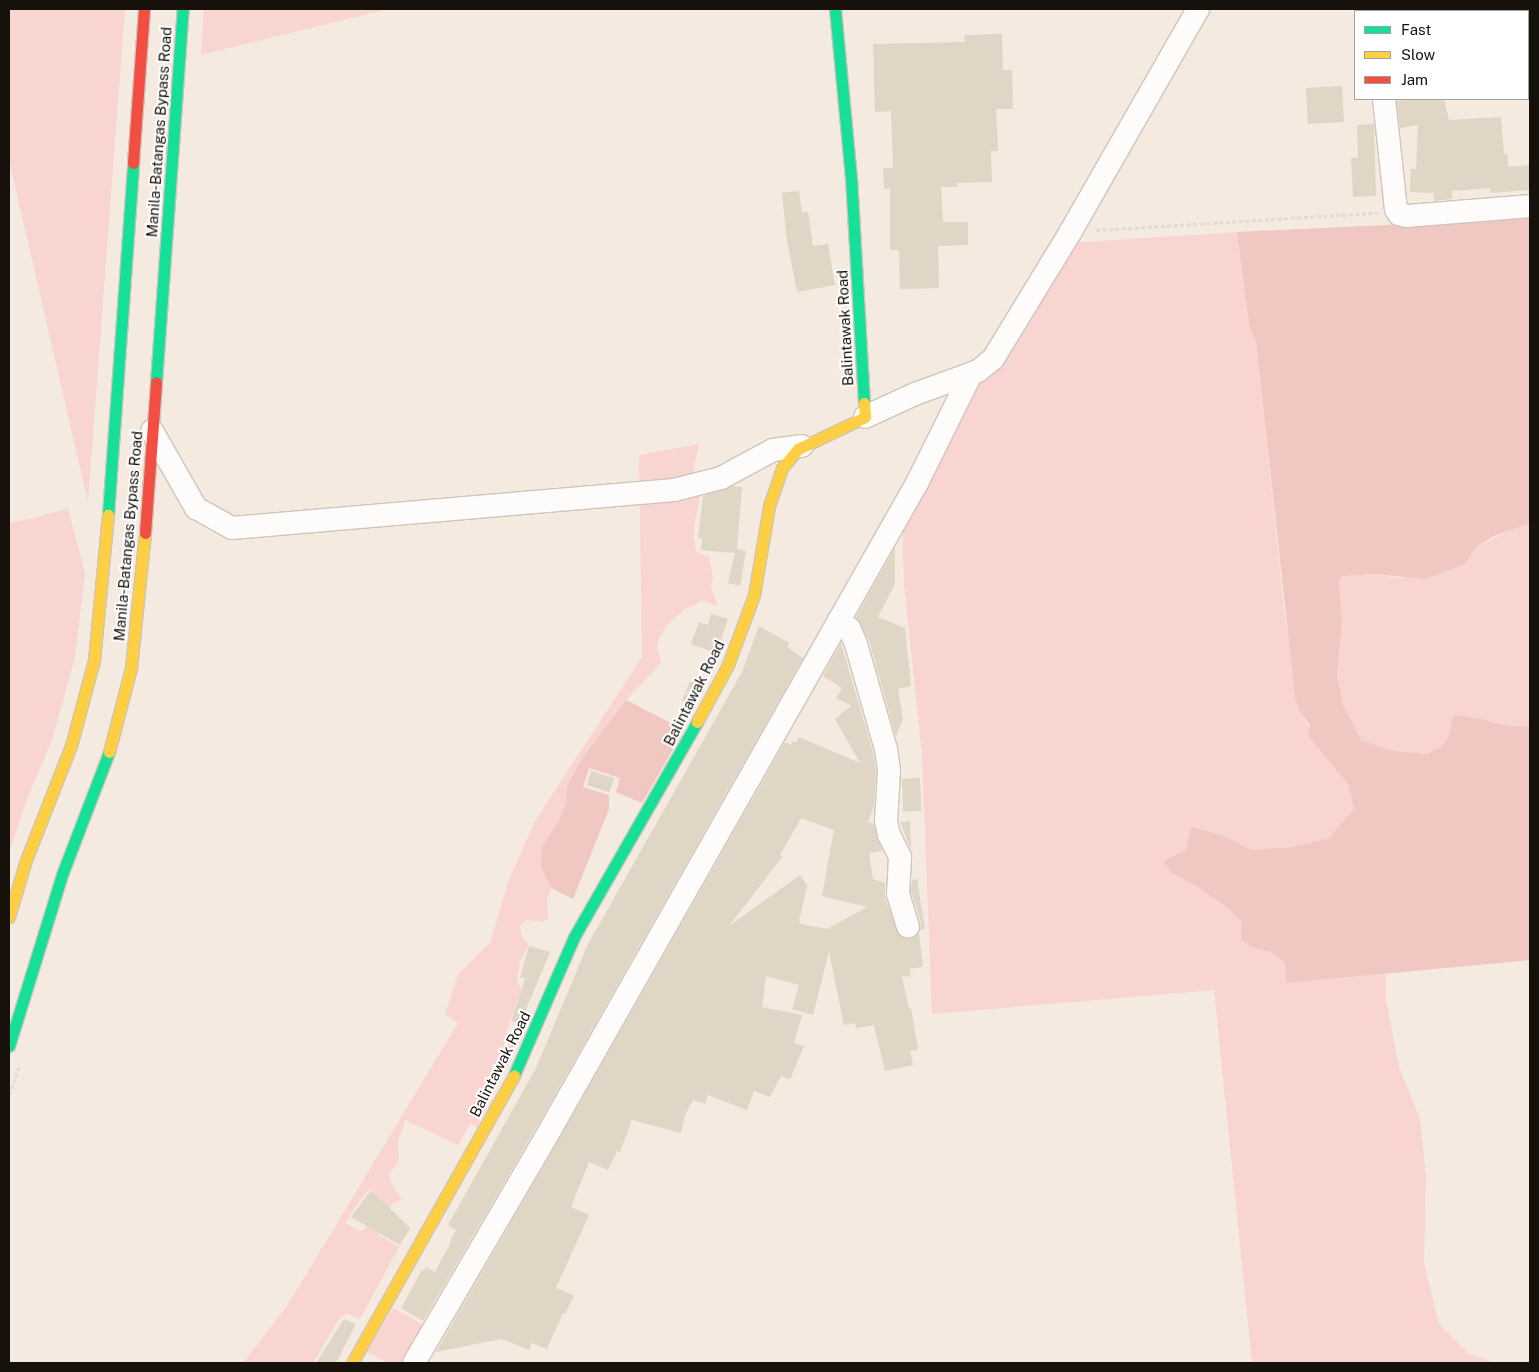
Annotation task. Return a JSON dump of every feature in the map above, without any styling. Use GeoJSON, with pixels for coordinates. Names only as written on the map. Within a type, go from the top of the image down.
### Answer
{"type":"FeatureCollection","features":[{"type":"Feature","properties":{"kind":"main road","name":"Manila-Batangas Bypass Road"},"geometry":{"type":"LineString","coordinates":[[9,917],[41,819],[71,746],[94,660],[104,576],[121,392],[144,9]]}},
{"type":"Feature","properties":{"kind":"main road","name":"Manila-Batangas Bypass Road"},"geometry":{"type":"LineString","coordinates":[[9,1046],[63,872],[108,755],[131,668],[142,581],[152,431],[150,394],[183,9]]}},
{"type":"Feature","properties":{"kind":"main road","name":"Balintawak Road"},"geometry":{"type":"LineString","coordinates":[[352,1363],[519,1066],[574,937],[721,679],[742,630],[754,595],[769,506],[775,484],[789,457],[802,446],[865,417],[852,177],[835,9]]}},
{"type":"Feature","properties":{"kind":"street"},"geometry":{"type":"LineString","coordinates":[[865,417],[915,394],[971,374],[985,367],[993,359],[1070,231],[1198,9]]}},
{"type":"Feature","properties":{"kind":"street"},"geometry":{"type":"LineString","coordinates":[[1384,100],[1397,212],[1407,216],[1530,206]]}},
{"type":"Feature","properties":{"kind":"street"},"geometry":{"type":"LineString","coordinates":[[414,1363],[550,1130],[917,483],[971,374]]}},
{"type":"Feature","properties":{"kind":"street"},"geometry":{"type":"LineString","coordinates":[[152,431],[196,508],[232,528],[674,490],[721,478],[773,450],[802,446]]}},
{"type":"Feature","properties":{"kind":"street"},"geometry":{"type":"LineString","coordinates":[[839,620],[849,628],[856,644],[886,749],[889,771],[886,821],[889,835],[900,858],[898,894],[908,926]]}},
{"type":"Feature","properties":{"kind":"path"},"geometry":{"type":"LineString","coordinates":[[1070,231],[1397,212]]}},
{"type":"Feature","properties":{"kind":"shaded area"},"geometry":{"type":"Polygon","coordinates":[[[9,9],[125,9],[88,502],[9,160],[9,9]]]}},
{"type":"Feature","properties":{"kind":"shaded area"},"geometry":{"type":"Polygon","coordinates":[[[204,9],[388,9],[201,55],[204,9]]]}},
{"type":"Feature","properties":{"kind":"shaded area"},"geometry":{"type":"Polygon","coordinates":[[[1530,218],[1530,523],[1494,536],[1476,547],[1465,564],[1426,579],[1373,574],[1343,576],[1339,581],[1342,622],[1337,677],[1343,704],[1362,741],[1394,751],[1427,754],[1442,746],[1448,738],[1454,715],[1483,719],[1503,725],[1530,727],[1530,960],[1286,983],[1285,963],[1271,952],[1254,948],[1241,940],[1242,922],[1224,905],[1193,884],[1170,872],[1164,861],[1186,850],[1191,827],[1224,836],[1251,850],[1293,847],[1329,838],[1354,809],[1348,784],[1308,736],[1310,725],[1300,712],[1295,696],[1256,342],[1250,329],[1237,232],[1530,218]]]}},
{"type":"Feature","properties":{"kind":"shaded area"},"geometry":{"type":"Polygon","coordinates":[[[1237,232],[1256,342],[1284,608],[1300,712],[1332,764],[1348,784],[1354,810],[1329,838],[1293,847],[1251,850],[1224,836],[1164,861],[1170,872],[1193,884],[1224,905],[1242,922],[1242,940],[1254,948],[1271,952],[1285,963],[1286,983],[1386,974],[1386,1000],[1399,1067],[1420,1119],[1426,1176],[1424,1263],[1439,1324],[1469,1354],[1495,1363],[1252,1363],[1214,990],[932,1014],[922,755],[904,584],[902,520],[979,376],[1070,243],[1237,232]]]}},
{"type":"Feature","properties":{"kind":"shaded area"},"geometry":{"type":"Polygon","coordinates":[[[699,444],[693,470],[703,483],[694,526],[694,538],[696,552],[709,557],[713,578],[711,587],[717,603],[714,606],[706,601],[701,601],[684,610],[667,625],[659,638],[657,647],[661,663],[626,700],[583,757],[567,786],[566,803],[559,820],[542,847],[546,877],[551,888],[547,899],[548,917],[545,922],[527,920],[520,926],[522,938],[529,944],[520,961],[517,981],[521,990],[506,1033],[522,1038],[477,1127],[470,1124],[458,1145],[405,1120],[398,1142],[399,1161],[389,1175],[392,1185],[402,1199],[391,1205],[377,1230],[379,1235],[399,1247],[360,1319],[348,1314],[340,1317],[313,1363],[243,1363],[287,1306],[458,1023],[445,1014],[458,974],[490,943],[509,879],[535,821],[642,657],[639,455],[699,444]],[[371,1188],[362,1197],[345,1223],[360,1231],[364,1230],[384,1203],[371,1188]]]}},
{"type":"Feature","properties":{"kind":"shaded area"},"geometry":{"type":"Polygon","coordinates":[[[68,508],[85,573],[75,658],[52,740],[25,804],[9,852],[9,523],[35,518],[68,508]]]}},
{"type":"Feature","properties":{"kind":"shaded area"},"geometry":{"type":"Polygon","coordinates":[[[1530,523],[1530,727],[1503,725],[1483,719],[1448,738],[1442,746],[1427,754],[1394,751],[1362,741],[1343,704],[1337,677],[1342,622],[1339,581],[1344,576],[1373,574],[1401,578],[1465,564],[1476,547],[1510,530],[1530,523]]]}},
{"type":"Feature","properties":{"kind":"shaded area"},"geometry":{"type":"Polygon","coordinates":[[[626,700],[684,730],[642,803],[616,792],[620,778],[589,768],[583,787],[609,795],[609,809],[573,899],[551,888],[541,867],[542,847],[559,820],[566,803],[567,786],[583,757],[626,700]]]}},
{"type":"Feature","properties":{"kind":"shaded area"},"geometry":{"type":"Polygon","coordinates":[[[393,1308],[424,1325],[402,1363],[388,1363],[367,1352],[393,1308]]]}},
{"type":"Feature","properties":{"kind":"building"},"geometry":{"type":"Polygon","coordinates":[[[1002,34],[1003,70],[1012,70],[1013,109],[996,109],[998,151],[991,151],[992,182],[957,183],[957,187],[941,187],[943,222],[968,222],[968,245],[938,246],[939,288],[900,289],[899,250],[890,250],[890,189],[884,189],[883,168],[893,168],[891,111],[875,112],[873,44],[965,42],[964,35],[1002,34]]]}},
{"type":"Feature","properties":{"kind":"building"},"geometry":{"type":"Polygon","coordinates":[[[1342,86],[1344,122],[1308,124],[1306,88],[1342,86]]]}},
{"type":"Feature","properties":{"kind":"building"},"geometry":{"type":"Polygon","coordinates":[[[1444,100],[1449,120],[1501,117],[1504,154],[1507,153],[1508,167],[1530,165],[1530,190],[1490,193],[1490,188],[1452,191],[1452,199],[1434,201],[1434,193],[1410,192],[1411,169],[1416,169],[1418,125],[1400,128],[1397,101],[1444,100]]]}},
{"type":"Feature","properties":{"kind":"building"},"geometry":{"type":"Polygon","coordinates":[[[1374,124],[1376,196],[1353,197],[1351,158],[1358,158],[1357,125],[1374,124]]]}},
{"type":"Feature","properties":{"kind":"building"},"geometry":{"type":"Polygon","coordinates":[[[799,191],[802,213],[808,212],[813,246],[828,244],[835,285],[797,292],[787,241],[782,193],[799,191]]]}},
{"type":"Feature","properties":{"kind":"building"},"geometry":{"type":"Polygon","coordinates":[[[733,486],[742,487],[737,549],[746,551],[740,586],[728,583],[735,553],[701,550],[702,538],[698,538],[703,496],[733,486]]]}},
{"type":"Feature","properties":{"kind":"building"},"geometry":{"type":"Polygon","coordinates":[[[895,548],[895,584],[878,617],[905,628],[911,686],[898,689],[903,718],[896,737],[869,640],[856,617],[895,548]]]}},
{"type":"Feature","properties":{"kind":"building"},"geometry":{"type":"Polygon","coordinates":[[[711,614],[728,619],[716,653],[691,644],[699,622],[708,625],[711,614]]]}},
{"type":"Feature","properties":{"kind":"building"},"geometry":{"type":"Polygon","coordinates":[[[759,626],[789,643],[787,647],[803,658],[539,1123],[423,1321],[401,1308],[422,1270],[424,1271],[426,1267],[435,1272],[451,1242],[456,1230],[448,1225],[536,1068],[588,944],[742,672],[759,626]]]}},
{"type":"Feature","properties":{"kind":"building"},"geometry":{"type":"Polygon","coordinates":[[[841,643],[873,752],[876,772],[874,805],[868,823],[873,823],[882,851],[869,853],[873,879],[885,883],[885,898],[899,935],[905,939],[911,939],[919,933],[923,967],[910,969],[911,976],[902,977],[909,1008],[911,1008],[918,1050],[910,1051],[913,1065],[885,1071],[874,1025],[856,1028],[855,1023],[844,1025],[829,952],[813,1015],[792,1009],[799,985],[766,976],[762,1007],[802,1015],[794,1043],[804,1046],[790,1079],[781,1076],[770,1097],[754,1091],[747,1110],[708,1095],[705,1104],[693,1100],[685,1115],[681,1133],[632,1120],[620,1152],[617,1151],[608,1170],[589,1162],[571,1207],[589,1215],[556,1288],[574,1296],[565,1314],[563,1313],[547,1349],[532,1343],[529,1350],[502,1339],[436,1352],[785,742],[791,745],[793,741],[796,743],[799,737],[860,763],[835,719],[851,706],[836,698],[842,688],[823,676],[841,643]],[[801,818],[780,855],[782,857],[729,926],[800,875],[807,885],[799,922],[801,924],[827,929],[867,907],[822,896],[834,830],[801,818]]]}},
{"type":"Feature","properties":{"kind":"building"},"geometry":{"type":"Polygon","coordinates":[[[690,681],[700,685],[692,705],[682,700],[690,681]]]}},
{"type":"Feature","properties":{"kind":"building"},"geometry":{"type":"Polygon","coordinates":[[[591,771],[614,778],[610,792],[587,785],[591,771]]]}},
{"type":"Feature","properties":{"kind":"building"},"geometry":{"type":"Polygon","coordinates":[[[920,778],[921,811],[903,812],[902,779],[920,778]]]}},
{"type":"Feature","properties":{"kind":"building"},"geometry":{"type":"Polygon","coordinates":[[[910,821],[911,847],[900,822],[910,821]]]}},
{"type":"Feature","properties":{"kind":"building"},"geometry":{"type":"Polygon","coordinates":[[[917,879],[925,929],[920,930],[921,922],[911,892],[912,880],[917,879]]]}},
{"type":"Feature","properties":{"kind":"building"},"geometry":{"type":"Polygon","coordinates":[[[529,946],[550,952],[520,1024],[511,1021],[525,978],[520,977],[529,946]]]}},
{"type":"Feature","properties":{"kind":"building"},"geometry":{"type":"Polygon","coordinates":[[[371,1190],[410,1228],[400,1245],[351,1217],[371,1190]]]}},
{"type":"Feature","properties":{"kind":"building"},"geometry":{"type":"Polygon","coordinates":[[[344,1319],[356,1324],[336,1363],[316,1363],[344,1319]]]}},
{"type":"Feature","properties":{"kind":"traffic: fast"},"geometry":{"type":"LineString","coordinates":[[156,382],[183,9]]}},
{"type":"Feature","properties":{"kind":"traffic: fast"},"geometry":{"type":"LineString","coordinates":[[835,9],[851,177],[864,403]]}},
{"type":"Feature","properties":{"kind":"traffic: fast"},"geometry":{"type":"LineString","coordinates":[[108,515],[133,163]]}},
{"type":"Feature","properties":{"kind":"traffic: fast"},"geometry":{"type":"LineString","coordinates":[[514,1075],[574,937],[697,722]]}},
{"type":"Feature","properties":{"kind":"traffic: fast"},"geometry":{"type":"LineString","coordinates":[[9,1046],[63,872],[109,752]]}},
{"type":"Feature","properties":{"kind":"traffic: slow"},"geometry":{"type":"LineString","coordinates":[[697,722],[728,665],[754,595],[769,506],[782,468],[798,449],[865,417],[864,403]]}},
{"type":"Feature","properties":{"kind":"traffic: slow"},"geometry":{"type":"LineString","coordinates":[[9,917],[26,860],[71,746],[94,660],[108,515]]}},
{"type":"Feature","properties":{"kind":"traffic: slow"},"geometry":{"type":"LineString","coordinates":[[109,752],[131,668],[145,533]]}},
{"type":"Feature","properties":{"kind":"traffic: slow"},"geometry":{"type":"LineString","coordinates":[[352,1363],[514,1075]]}},
{"type":"Feature","properties":{"kind":"traffic: jam"},"geometry":{"type":"LineString","coordinates":[[133,163],[144,9]]}},
{"type":"Feature","properties":{"kind":"traffic: jam"},"geometry":{"type":"LineString","coordinates":[[145,533],[156,382]]}}]}
